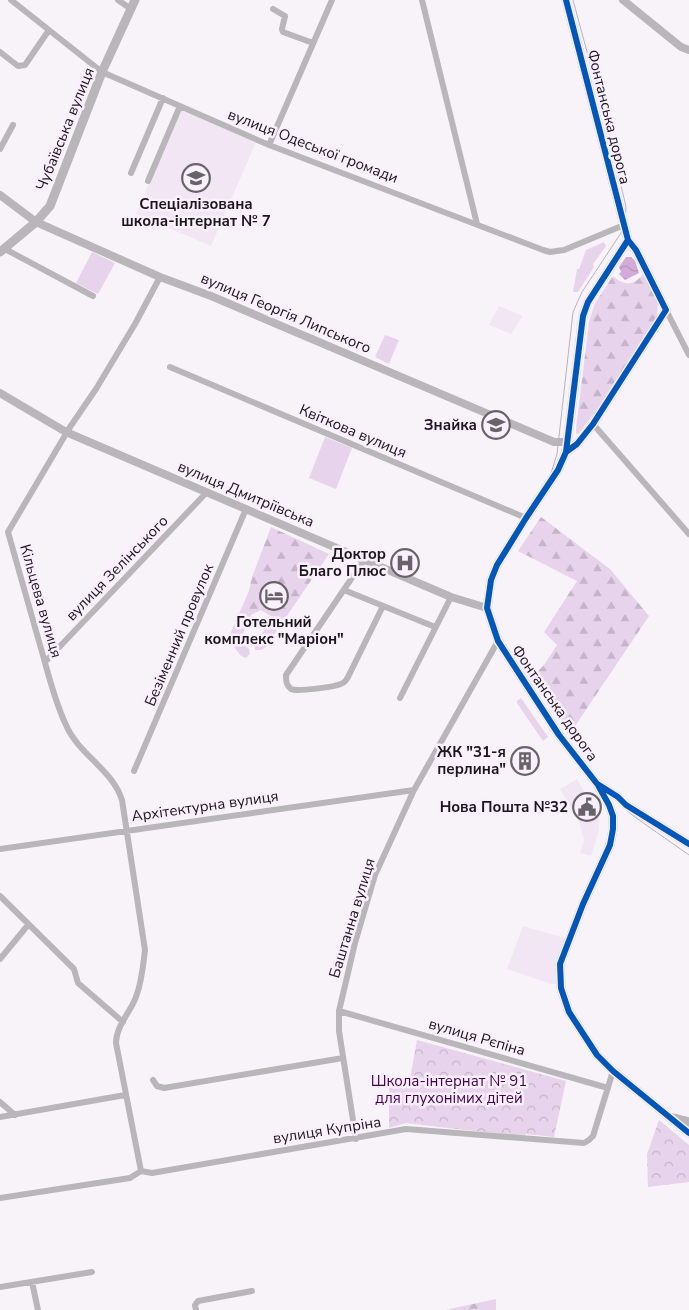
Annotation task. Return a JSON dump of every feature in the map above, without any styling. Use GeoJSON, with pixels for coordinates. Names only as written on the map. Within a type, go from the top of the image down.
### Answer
{"type":"FeatureCollection","features":[{"type":"Feature","properties":{"kind":"main road","name":"Фонтанська дорога"},"geometry":{"type":"LineString","coordinates":[[566,0],[628,240],[636,250],[666,310],[593,424],[572,440],[558,470],[497,565],[491,580],[487,608],[498,641],[559,735],[598,785],[611,812],[613,829],[610,845],[583,904],[560,964],[561,988],[570,1012],[597,1055],[613,1072],[689,1133]]}},
{"type":"Feature","properties":{"kind":"main road","name":"Чубаївська вулиця"},"geometry":{"type":"LineString","coordinates":[[2,251],[36,222],[50,206],[102,72],[133,4]]}},
{"type":"Feature","properties":{"kind":"main road"},"geometry":{"type":"LineString","coordinates":[[572,440],[583,316],[588,302],[628,240]]}},
{"type":"Feature","properties":{"kind":"main road"},"geometry":{"type":"LineString","coordinates":[[598,785],[618,797],[626,805],[689,844]]}},
{"type":"Feature","properties":{"kind":"main road"},"geometry":{"type":"LineString","coordinates":[[611,812],[613,805],[616,803],[626,805]]}},
{"type":"Feature","properties":{"kind":"main road"},"geometry":{"type":"LineString","coordinates":[[666,1115],[689,1122]]}},
{"type":"Feature","properties":{"kind":"street","name":"вулиця Одеської громади"},"geometry":{"type":"LineString","coordinates":[[11,0],[102,72],[269,145],[543,250],[557,252],[624,225]]}},
{"type":"Feature","properties":{"kind":"street"},"geometry":{"type":"LineString","coordinates":[[118,0],[133,4]]}},
{"type":"Feature","properties":{"kind":"street"},"geometry":{"type":"LineString","coordinates":[[422,0],[477,224]]}},
{"type":"Feature","properties":{"kind":"street"},"geometry":{"type":"LineString","coordinates":[[623,0],[681,47],[689,50]]}},
{"type":"Feature","properties":{"kind":"street"},"geometry":{"type":"LineString","coordinates":[[269,145],[313,44],[329,1]]}},
{"type":"Feature","properties":{"kind":"street"},"geometry":{"type":"LineString","coordinates":[[273,9],[285,16],[283,32],[313,44]]}},
{"type":"Feature","properties":{"kind":"street"},"geometry":{"type":"LineString","coordinates":[[0,52],[18,66],[25,65],[49,30]]}},
{"type":"Feature","properties":{"kind":"street"},"geometry":{"type":"LineString","coordinates":[[132,173],[163,98]]}},
{"type":"Feature","properties":{"kind":"street"},"geometry":{"type":"LineString","coordinates":[[148,181],[180,106]]}},
{"type":"Feature","properties":{"kind":"street"},"geometry":{"type":"LineString","coordinates":[[0,149],[12,125]]}},
{"type":"Feature","properties":{"kind":"street","name":"вулиця Георгія Липського"},"geometry":{"type":"LineString","coordinates":[[0,195],[36,222],[160,277],[229,304],[554,442],[572,440]]}},
{"type":"Feature","properties":{"kind":"street"},"geometry":{"type":"LineString","coordinates":[[2,251],[93,296]]}},
{"type":"Feature","properties":{"kind":"street","name":"Кільцева вулиця"},"geometry":{"type":"LineString","coordinates":[[141,1171],[116,1043],[116,1033],[136,996],[143,974],[144,950],[122,800],[118,788],[103,770],[73,741],[65,725],[8,532],[66,432],[96,389],[160,277]]}},
{"type":"Feature","properties":{"kind":"street"},"geometry":{"type":"LineString","coordinates":[[666,310],[689,355]]}},
{"type":"Feature","properties":{"kind":"street","name":"Квіткова вулиця"},"geometry":{"type":"LineString","coordinates":[[170,367],[526,518]]}},
{"type":"Feature","properties":{"kind":"street","name":"вулиця Дмитріївська"},"geometry":{"type":"LineString","coordinates":[[0,393],[66,432],[451,597],[487,608]]}},
{"type":"Feature","properties":{"kind":"street"},"geometry":{"type":"LineString","coordinates":[[593,424],[689,534]]}},
{"type":"Feature","properties":{"kind":"street","name":"вулиця Зелінського"},"geometry":{"type":"LineString","coordinates":[[45,662],[207,492]]}},
{"type":"Feature","properties":{"kind":"street","name":"Безіменний провулок"},"geometry":{"type":"LineString","coordinates":[[134,771],[246,509]]}},
{"type":"Feature","properties":{"kind":"street"},"geometry":{"type":"LineString","coordinates":[[0,533],[8,532]]}},
{"type":"Feature","properties":{"kind":"street"},"geometry":{"type":"LineString","coordinates":[[364,560],[286,674],[286,683],[289,688],[294,690],[337,685],[344,682],[383,606]]}},
{"type":"Feature","properties":{"kind":"street"},"geometry":{"type":"LineString","coordinates":[[344,590],[435,628]]}},
{"type":"Feature","properties":{"kind":"street"},"geometry":{"type":"LineString","coordinates":[[400,698],[451,597]]}},
{"type":"Feature","properties":{"kind":"street","name":"Баштанна вулиця"},"geometry":{"type":"LineString","coordinates":[[356,1139],[339,1031],[339,1011],[355,944],[375,874],[414,790],[498,641]]}},
{"type":"Feature","properties":{"kind":"street","name":"Архітектурна вулиця"},"geometry":{"type":"LineString","coordinates":[[0,849],[414,790]]}},
{"type":"Feature","properties":{"kind":"street"},"geometry":{"type":"LineString","coordinates":[[0,896],[74,969],[78,983],[123,1022]]}},
{"type":"Feature","properties":{"kind":"street"},"geometry":{"type":"LineString","coordinates":[[0,959],[28,925]]}},
{"type":"Feature","properties":{"kind":"street"},"geometry":{"type":"LineString","coordinates":[[136,996],[138,1004]]}},
{"type":"Feature","properties":{"kind":"street","name":"вулиця Рєпіна"},"geometry":{"type":"LineString","coordinates":[[339,1011],[608,1088]]}},
{"type":"Feature","properties":{"kind":"street"},"geometry":{"type":"LineString","coordinates":[[153,1080],[157,1086],[164,1088],[343,1058]]}},
{"type":"Feature","properties":{"kind":"street","name":"вулиця Купріна"},"geometry":{"type":"LineString","coordinates":[[0,1198],[130,1178],[141,1171],[152,1173],[406,1129],[584,1143],[593,1136],[613,1072]]}},
{"type":"Feature","properties":{"kind":"street"},"geometry":{"type":"LineString","coordinates":[[0,1117],[125,1095]]}},
{"type":"Feature","properties":{"kind":"street"},"geometry":{"type":"LineString","coordinates":[[0,1102],[15,1115]]}},
{"type":"Feature","properties":{"kind":"street"},"geometry":{"type":"LineString","coordinates":[[0,1287],[92,1272]]}},
{"type":"Feature","properties":{"kind":"street"},"geometry":{"type":"LineString","coordinates":[[32,1282],[38,1310]]}},
{"type":"Feature","properties":{"kind":"street"},"geometry":{"type":"LineString","coordinates":[[196,1310],[195,1304],[198,1301],[252,1291]]}},
{"type":"Feature","properties":{"kind":"shaded area","name":"Спеціалізована школа-інтернат № 7"},"geometry":{"type":"Polygon","coordinates":[[[180,109],[256,142],[211,246],[136,214],[180,109]]]}},
{"type":"Feature","properties":{"kind":"shaded area"},"geometry":{"type":"Polygon","coordinates":[[[499,306],[523,316],[511,334],[489,325],[499,306]]]}},
{"type":"Feature","properties":{"kind":"shaded area"},"geometry":{"type":"Polygon","coordinates":[[[577,779],[599,817],[599,831],[591,856],[580,853],[584,840],[579,822],[560,789],[577,779]]]}},
{"type":"Feature","properties":{"kind":"shaded area"},"geometry":{"type":"Polygon","coordinates":[[[523,926],[568,939],[558,984],[551,984],[507,969],[523,926]]]}},
{"type":"Feature","properties":{"kind":"green space"},"geometry":{"type":"Polygon","coordinates":[[[604,242],[606,246],[593,264],[594,267],[578,292],[573,292],[577,269],[579,269],[586,250],[604,242]]]}},
{"type":"Feature","properties":{"kind":"green space"},"geometry":{"type":"Polygon","coordinates":[[[92,252],[115,263],[98,294],[76,283],[92,252]]]}},
{"type":"Feature","properties":{"kind":"green space"},"geometry":{"type":"Polygon","coordinates":[[[643,274],[658,302],[657,317],[595,412],[578,434],[576,429],[589,322],[595,303],[613,276],[621,282],[632,283],[643,274]]]}},
{"type":"Feature","properties":{"kind":"green space"},"geometry":{"type":"Polygon","coordinates":[[[385,335],[399,340],[389,364],[375,357],[385,335]]]}},
{"type":"Feature","properties":{"kind":"green space"},"geometry":{"type":"Polygon","coordinates":[[[325,437],[352,448],[336,489],[309,478],[325,437]]]}},
{"type":"Feature","properties":{"kind":"green space"},"geometry":{"type":"Polygon","coordinates":[[[541,517],[610,569],[649,616],[571,732],[531,678],[544,665],[557,645],[544,632],[577,581],[518,551],[541,517]]]}},
{"type":"Feature","properties":{"kind":"green space"},"geometry":{"type":"Polygon","coordinates":[[[271,527],[329,554],[265,648],[261,650],[255,650],[254,645],[265,629],[276,619],[261,610],[251,615],[239,640],[249,649],[250,654],[246,658],[241,656],[228,639],[249,591],[252,577],[271,527]]]}},
{"type":"Feature","properties":{"kind":"green space"},"geometry":{"type":"Polygon","coordinates":[[[521,698],[548,737],[543,741],[517,703],[521,698]]]}},
{"type":"Feature","properties":{"kind":"green space","name":"Школа-інтернат № 91 для глухонімих дітей"},"geometry":{"type":"Polygon","coordinates":[[[417,1040],[566,1081],[554,1137],[526,1134],[524,1137],[406,1123],[389,1128],[389,1084],[409,1084],[417,1040]]]}},
{"type":"Feature","properties":{"kind":"green space"},"geometry":{"type":"Polygon","coordinates":[[[659,1120],[689,1145],[689,1182],[648,1187],[647,1154],[659,1120]]]}},
{"type":"Feature","properties":{"kind":"green space"},"geometry":{"type":"Polygon","coordinates":[[[496,1299],[496,1310],[445,1310],[496,1299]]]}},
{"type":"Feature","properties":{"kind":"water"},"geometry":{"type":"Polygon","coordinates":[[[626,257],[631,257],[635,261],[639,273],[625,280],[619,274],[621,272],[619,267],[626,257]]]}},
{"type":"Feature","properties":{"kind":"tram line"},"geometry":{"type":"LineString","coordinates":[[573,0],[608,129],[626,207],[625,220],[621,233],[582,292],[573,312],[557,454],[548,483],[495,565],[489,581],[486,610],[496,642],[558,736],[609,802],[616,821],[615,839],[608,858],[583,910],[563,963],[564,988],[572,1012],[605,1060],[689,1128]]}},
{"type":"Feature","properties":{"kind":"tram line"},"geometry":{"type":"LineString","coordinates":[[609,794],[632,815],[689,855]]}},
{"type":"Feature","properties":{"kind":"cycle path"},"geometry":{"type":"LineString","coordinates":[[566,0],[628,240],[636,250],[666,310],[593,424],[577,444],[566,452]]}},
{"type":"Feature","properties":{"kind":"cycle path"},"geometry":{"type":"LineString","coordinates":[[628,240],[588,302],[583,316],[566,452],[558,470],[497,565],[491,580],[487,608],[498,641],[559,735],[598,785],[613,816],[610,845],[583,904],[560,964],[561,988],[569,1012],[597,1055],[613,1071],[689,1133]]}},
{"type":"Feature","properties":{"kind":"cycle path"},"geometry":{"type":"LineString","coordinates":[[599,785],[618,797],[626,805],[689,844]]}},
{"type":"Feature","properties":{"kind":"place","name":"Спеціалізована школа-інтернат № 7"},"geometry":{"type":"Point","coordinates":[196,178]}},
{"type":"Feature","properties":{"kind":"place","name":"Знайка"},"geometry":{"type":"Point","coordinates":[496,425]}},
{"type":"Feature","properties":{"kind":"place","name":"Доктор Благо Плюс"},"geometry":{"type":"Point","coordinates":[405,563]}},
{"type":"Feature","properties":{"kind":"place","name":"Готельний комплекс \"Маріон\""},"geometry":{"type":"Point","coordinates":[274,596]}},
{"type":"Feature","properties":{"kind":"place","name":"ЖК \"31-я перлина\""},"geometry":{"type":"Point","coordinates":[525,761]}},
{"type":"Feature","properties":{"kind":"place","name":"Нова Пошта №32"},"geometry":{"type":"Point","coordinates":[587,807]}}]}
